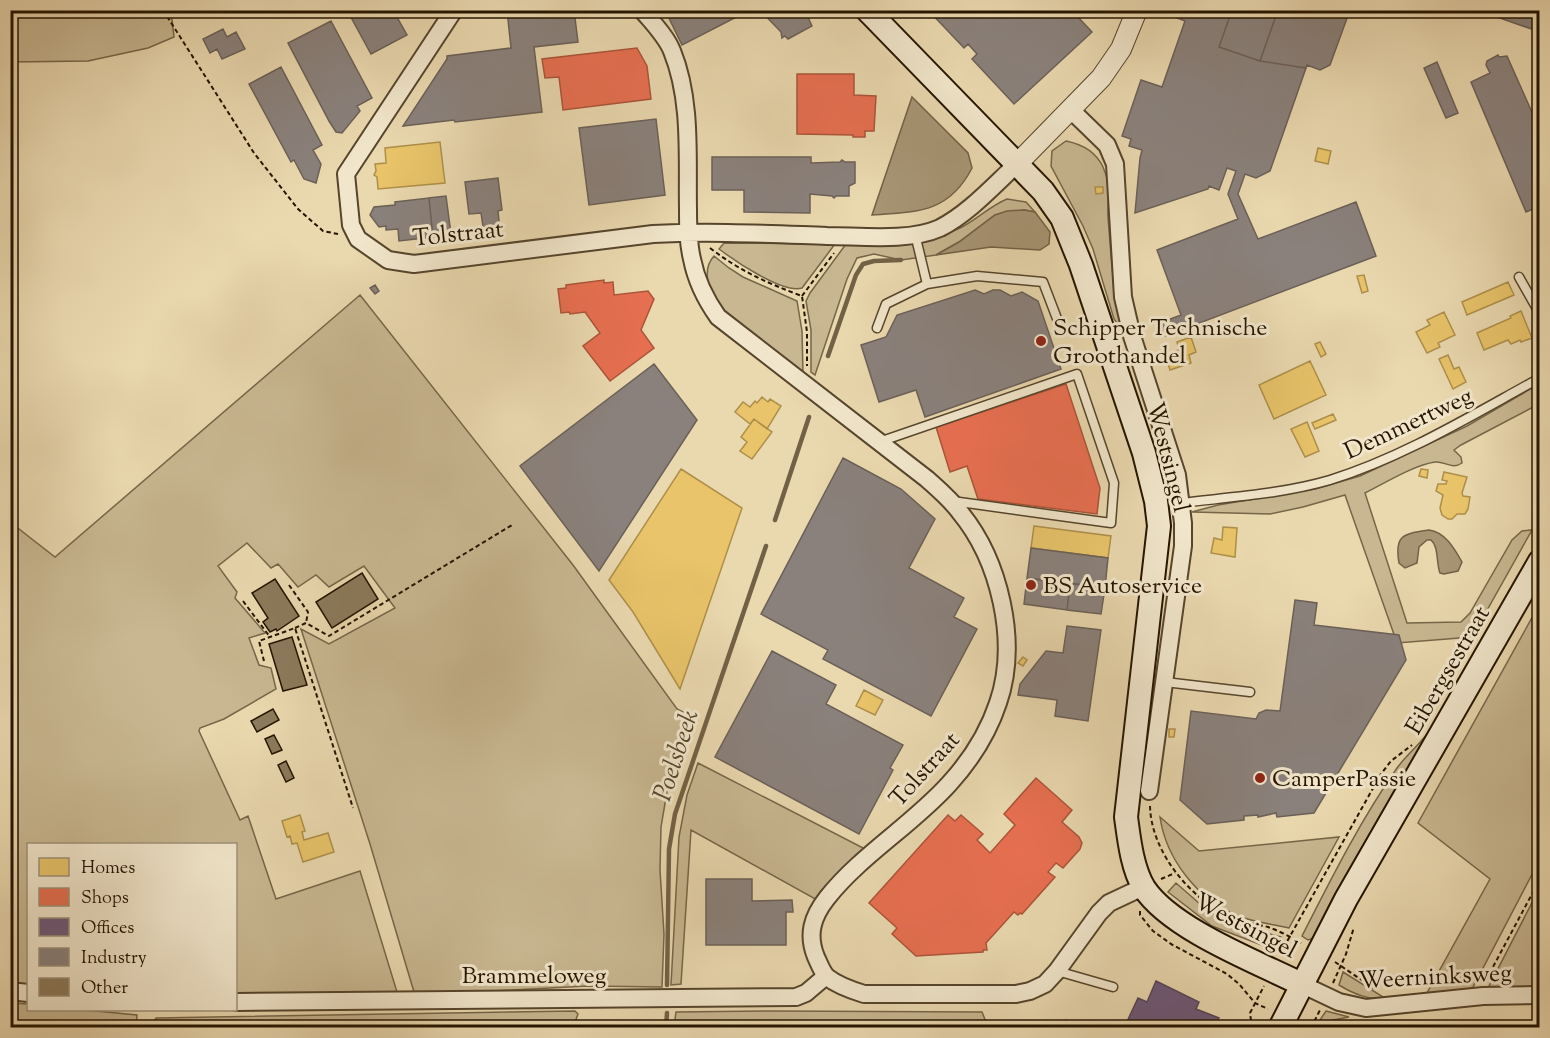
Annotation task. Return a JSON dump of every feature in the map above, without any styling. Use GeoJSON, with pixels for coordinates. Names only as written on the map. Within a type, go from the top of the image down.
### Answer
{"type":"FeatureCollection","features":[{"type":"Feature","properties":{"kind":"main road","name":"Westsingel"},"geometry":{"type":"LineString","coordinates":[[867,10],[1043,191],[1062,218],[1081,265],[1144,453],[1156,501],[1159,526],[1158,553],[1126,816],[1130,844],[1143,887],[1168,914],[1191,930],[1301,984]]}},
{"type":"Feature","properties":{"kind":"main road","name":"Eibergsestraat"},"geometry":{"type":"LineString","coordinates":[[1283,1022],[1346,899],[1539,561]]}},
{"type":"Feature","properties":{"kind":"street"},"geometry":{"type":"LineString","coordinates":[[358,239],[351,225],[346,174],[454,10]]}},
{"type":"Feature","properties":{"kind":"street","name":"Tolstraat"},"geometry":{"type":"LineString","coordinates":[[642,10],[671,50],[686,100],[689,232],[692,259],[699,283],[718,317],[927,479],[950,501],[971,528],[992,566],[1002,602],[1006,664],[999,701],[976,750],[931,803],[849,875],[819,909],[812,925],[811,942],[818,963],[826,976]]}},
{"type":"Feature","properties":{"kind":"street"},"geometry":{"type":"LineString","coordinates":[[1017,164],[1071,110],[1112,63],[1121,49],[1137,10]]}},
{"type":"Feature","properties":{"kind":"street","name":"Westsingel"},"geometry":{"type":"LineString","coordinates":[[1071,110],[1107,146],[1115,164],[1123,297],[1132,336],[1177,475],[1181,503],[1183,546],[1149,791]]}},
{"type":"Feature","properties":{"kind":"street","name":"Tolstraat"},"geometry":{"type":"LineString","coordinates":[[358,239],[388,260],[414,264],[653,234],[689,232],[880,237],[915,234],[939,228],[974,204],[1017,164]]}},
{"type":"Feature","properties":{"kind":"street"},"geometry":{"type":"LineString","coordinates":[[826,976],[853,991],[864,994],[1016,994],[1045,984],[1109,903],[1143,887]]}},
{"type":"Feature","properties":{"kind":"street","name":"Brammeloweg"},"geometry":{"type":"LineString","coordinates":[[237,1002],[796,997],[806,993],[826,976]]}},
{"type":"Feature","properties":{"kind":"street","name":"Weerninksweg"},"geometry":{"type":"LineString","coordinates":[[1301,984],[1339,1002],[1366,1008],[1477,996],[1539,995]]}},
{"type":"Feature","properties":{"kind":"street"},"geometry":{"type":"LineString","coordinates":[[10,991],[27,993]]}},
{"type":"Feature","properties":{"kind":"lane"},"geometry":{"type":"LineString","coordinates":[[915,234],[927,284]]}},
{"type":"Feature","properties":{"kind":"lane"},"geometry":{"type":"LineString","coordinates":[[877,328],[886,304],[927,284],[977,276],[1043,282],[1061,329]]}},
{"type":"Feature","properties":{"kind":"lane"},"geometry":{"type":"LineString","coordinates":[[1519,277],[1539,314]]}},
{"type":"Feature","properties":{"kind":"lane"},"geometry":{"type":"LineString","coordinates":[[879,442],[1077,374],[1114,483],[1111,523],[950,501]]}},
{"type":"Feature","properties":{"kind":"lane","name":"Demmertweg"},"geometry":{"type":"LineString","coordinates":[[1181,503],[1271,493],[1330,480],[1394,456],[1539,378]]}},
{"type":"Feature","properties":{"kind":"lane"},"geometry":{"type":"LineString","coordinates":[[1165,682],[1250,692]]}},
{"type":"Feature","properties":{"kind":"lane"},"geometry":{"type":"LineString","coordinates":[[1057,970],[1113,987]]}},
{"type":"Feature","properties":{"kind":"path"},"geometry":{"type":"LineString","coordinates":[[163,10],[254,153],[298,208],[323,231],[358,239]]}},
{"type":"Feature","properties":{"kind":"path"},"geometry":{"type":"LineString","coordinates":[[689,232],[733,266],[761,281],[802,296]]}},
{"type":"Feature","properties":{"kind":"path"},"geometry":{"type":"LineString","coordinates":[[807,386],[807,332],[802,296],[846,236]]}},
{"type":"Feature","properties":{"kind":"path"},"geometry":{"type":"LineString","coordinates":[[306,623],[329,636],[512,525]]}},
{"type":"Feature","properties":{"kind":"path"},"geometry":{"type":"LineString","coordinates":[[290,585],[308,612],[306,623]]}},
{"type":"Feature","properties":{"kind":"path"},"geometry":{"type":"LineString","coordinates":[[243,601],[270,637]]}},
{"type":"Feature","properties":{"kind":"path"},"geometry":{"type":"LineString","coordinates":[[264,661],[260,641],[306,623]]}},
{"type":"Feature","properties":{"kind":"path"},"geometry":{"type":"LineString","coordinates":[[295,628],[352,808]]}},
{"type":"Feature","properties":{"kind":"path"},"geometry":{"type":"LineString","coordinates":[[1149,791],[1150,813],[1159,844],[1175,873],[1185,884],[1209,904],[1236,919],[1269,927],[1289,937],[1381,774],[1390,761],[1413,744]]}},
{"type":"Feature","properties":{"kind":"path"},"geometry":{"type":"LineString","coordinates":[[1477,996],[1539,879]]}},
{"type":"Feature","properties":{"kind":"path"},"geometry":{"type":"LineString","coordinates":[[1143,887],[1140,915],[1146,924],[1187,954],[1227,974],[1255,1003],[1283,1022]]}},
{"type":"Feature","properties":{"kind":"path"},"geometry":{"type":"LineString","coordinates":[[1341,966],[1380,992]]}},
{"type":"Feature","properties":{"kind":"path"},"geometry":{"type":"LineString","coordinates":[[1252,1028],[1250,1013],[1255,1003]]}},
{"type":"Feature","properties":{"kind":"shaded area"},"geometry":{"type":"Polygon","coordinates":[[[11,10],[171,11],[174,37],[148,48],[88,61],[11,62],[11,10]]]}},
{"type":"Feature","properties":{"kind":"shaded area"},"geometry":{"type":"Polygon","coordinates":[[[912,97],[968,153],[972,168],[963,183],[942,202],[917,211],[872,215],[912,97]]]}},
{"type":"Feature","properties":{"kind":"shaded area"},"geometry":{"type":"Polygon","coordinates":[[[1066,141],[1077,144],[1092,153],[1106,174],[1113,273],[1121,328],[1114,319],[1093,249],[1051,166],[1052,151],[1066,141]]]}},
{"type":"Feature","properties":{"kind":"shaded area"},"geometry":{"type":"Polygon","coordinates":[[[1007,199],[1026,202],[1035,212],[1024,210],[995,215],[959,242],[936,255],[901,260],[874,254],[857,258],[847,279],[815,375],[811,372],[811,330],[806,301],[846,244],[904,242],[932,238],[960,228],[1007,199]]]}},
{"type":"Feature","properties":{"kind":"shaded area"},"geometry":{"type":"Polygon","coordinates":[[[1007,211],[1035,212],[1050,232],[1049,244],[1040,250],[991,247],[936,255],[959,242],[995,215],[1007,211]]]}},
{"type":"Feature","properties":{"kind":"shaded area"},"geometry":{"type":"Polygon","coordinates":[[[724,243],[835,244],[802,288],[794,289],[759,275],[736,261],[719,249],[724,243]]]}},
{"type":"Feature","properties":{"kind":"shaded area"},"geometry":{"type":"Polygon","coordinates":[[[714,256],[743,277],[797,301],[802,331],[803,373],[735,321],[720,306],[710,288],[707,275],[714,256]]]}},
{"type":"Feature","properties":{"kind":"shaded area"},"geometry":{"type":"Polygon","coordinates":[[[360,295],[573,565],[677,709],[695,718],[677,768],[670,774],[661,827],[660,870],[664,934],[662,987],[588,986],[417,995],[414,992],[370,844],[301,629],[329,644],[395,608],[364,566],[329,587],[316,575],[298,587],[278,564],[271,568],[247,543],[218,566],[237,592],[235,598],[265,633],[249,638],[259,665],[271,668],[276,689],[224,719],[200,728],[199,731],[240,820],[248,816],[276,899],[360,871],[397,992],[237,998],[237,843],[27,843],[27,988],[11,987],[10,522],[55,557],[360,295]]]}},
{"type":"Feature","properties":{"kind":"shaded area"},"geometry":{"type":"Polygon","coordinates":[[[1539,384],[1539,404],[1454,450],[1461,457],[1462,463],[1455,466],[1439,462],[1427,464],[1409,470],[1365,493],[1407,623],[1461,622],[1470,613],[1512,540],[1522,531],[1532,530],[1472,637],[1397,643],[1345,495],[1270,514],[1192,512],[1218,505],[1315,489],[1360,476],[1467,426],[1539,384]]]}},
{"type":"Feature","properties":{"kind":"shaded area"},"geometry":{"type":"Polygon","coordinates":[[[1429,530],[1440,534],[1452,546],[1462,562],[1458,571],[1440,573],[1434,543],[1431,540],[1427,540],[1419,547],[1417,563],[1405,568],[1399,563],[1398,546],[1403,537],[1429,530]]]}},
{"type":"Feature","properties":{"kind":"shaded area"},"geometry":{"type":"Polygon","coordinates":[[[1539,605],[1539,861],[1471,991],[1427,993],[1490,879],[1418,823],[1539,605]]]}},
{"type":"Feature","properties":{"kind":"shaded area"},"geometry":{"type":"Polygon","coordinates":[[[1433,726],[1389,807],[1355,860],[1314,938],[1308,940],[1302,936],[1358,829],[1397,768],[1433,726]]]}},
{"type":"Feature","properties":{"kind":"shaded area"},"geometry":{"type":"Polygon","coordinates":[[[698,763],[865,849],[821,891],[817,900],[691,830],[681,984],[671,985],[679,837],[687,795],[698,763]]]}},
{"type":"Feature","properties":{"kind":"shaded area"},"geometry":{"type":"Polygon","coordinates":[[[1160,817],[1199,851],[1339,837],[1289,928],[1238,916],[1223,909],[1197,889],[1177,863],[1169,848],[1160,817]]]}},
{"type":"Feature","properties":{"kind":"shaded area"},"geometry":{"type":"Polygon","coordinates":[[[1176,883],[1208,911],[1229,923],[1281,937],[1284,941],[1280,952],[1212,926],[1168,892],[1176,883]]]}},
{"type":"Feature","properties":{"kind":"shaded area"},"geometry":{"type":"Polygon","coordinates":[[[1539,889],[1539,987],[1487,990],[1539,889]]]}},
{"type":"Feature","properties":{"kind":"shaded area"},"geometry":{"type":"Polygon","coordinates":[[[1343,972],[1388,1000],[1362,996],[1339,985],[1343,972]]]}},
{"type":"Feature","properties":{"kind":"shaded area"},"geometry":{"type":"Polygon","coordinates":[[[10,1003],[27,1004],[27,1011],[95,1011],[137,1015],[136,1027],[11,1027],[10,1003]]]}},
{"type":"Feature","properties":{"kind":"shaded area"},"geometry":{"type":"Polygon","coordinates":[[[575,1011],[578,1014],[573,1028],[151,1027],[156,1018],[575,1011]]]}},
{"type":"Feature","properties":{"kind":"shaded area"},"geometry":{"type":"Polygon","coordinates":[[[1326,1011],[1349,1017],[1318,1023],[1326,1011]]]}},
{"type":"Feature","properties":{"kind":"shaded area"},"geometry":{"type":"Polygon","coordinates":[[[676,1012],[982,1012],[988,1027],[674,1027],[676,1012]]]}},
{"type":"Feature","properties":{"kind":"building: Homes"},"geometry":{"type":"Polygon","coordinates":[[[440,142],[445,183],[378,189],[377,177],[374,175],[375,164],[386,163],[385,148],[440,142]]]}},
{"type":"Feature","properties":{"kind":"building: Homes"},"geometry":{"type":"Polygon","coordinates":[[[1318,148],[1331,151],[1328,164],[1315,161],[1318,148]]]}},
{"type":"Feature","properties":{"kind":"building: Homes"},"geometry":{"type":"Polygon","coordinates":[[[1095,187],[1103,187],[1103,193],[1096,194],[1095,187]]]}},
{"type":"Feature","properties":{"kind":"building: Homes"},"geometry":{"type":"Polygon","coordinates":[[[1364,275],[1368,291],[1362,293],[1357,276],[1364,275]]]}},
{"type":"Feature","properties":{"kind":"building: Homes"},"geometry":{"type":"Polygon","coordinates":[[[1508,282],[1514,295],[1467,315],[1462,302],[1508,282]]]}},
{"type":"Feature","properties":{"kind":"building: Homes"},"geometry":{"type":"Polygon","coordinates":[[[1521,311],[1532,338],[1511,344],[1508,340],[1484,350],[1477,333],[1521,311]]]}},
{"type":"Feature","properties":{"kind":"building: Homes"},"geometry":{"type":"Polygon","coordinates":[[[1444,312],[1455,335],[1438,343],[1440,347],[1427,353],[1416,332],[1430,325],[1427,320],[1444,312]]]}},
{"type":"Feature","properties":{"kind":"building: Homes"},"geometry":{"type":"Polygon","coordinates":[[[1191,337],[1196,352],[1189,355],[1191,363],[1170,370],[1165,355],[1179,350],[1177,342],[1191,337]]]}},
{"type":"Feature","properties":{"kind":"building: Homes"},"geometry":{"type":"Polygon","coordinates":[[[1320,342],[1326,354],[1321,357],[1315,344],[1320,342]]]}},
{"type":"Feature","properties":{"kind":"building: Homes"},"geometry":{"type":"Polygon","coordinates":[[[1448,355],[1454,369],[1459,367],[1466,382],[1453,389],[1439,359],[1448,355]]]}},
{"type":"Feature","properties":{"kind":"building: Homes"},"geometry":{"type":"Polygon","coordinates":[[[1310,361],[1326,395],[1274,419],[1259,385],[1310,361]]]}},
{"type":"Feature","properties":{"kind":"building: Homes"},"geometry":{"type":"Polygon","coordinates":[[[762,397],[768,402],[770,399],[781,406],[767,429],[754,419],[750,424],[735,412],[743,402],[750,407],[762,397]]]}},
{"type":"Feature","properties":{"kind":"building: Homes"},"geometry":{"type":"Polygon","coordinates":[[[1333,414],[1336,420],[1315,429],[1312,423],[1333,414]]]}},
{"type":"Feature","properties":{"kind":"building: Homes"},"geometry":{"type":"Polygon","coordinates":[[[754,419],[772,432],[752,459],[740,451],[747,442],[741,437],[754,419]]]}},
{"type":"Feature","properties":{"kind":"building: Homes"},"geometry":{"type":"Polygon","coordinates":[[[1307,422],[1319,451],[1305,457],[1291,429],[1307,422]]]}},
{"type":"Feature","properties":{"kind":"building: Homes"},"geometry":{"type":"Polygon","coordinates":[[[681,469],[742,508],[680,689],[633,612],[609,580],[681,469]]]}},
{"type":"Feature","properties":{"kind":"building: Homes"},"geometry":{"type":"Polygon","coordinates":[[[1421,469],[1428,470],[1427,478],[1419,476],[1421,469]]]}},
{"type":"Feature","properties":{"kind":"building: Homes"},"geometry":{"type":"Polygon","coordinates":[[[1444,472],[1467,477],[1462,493],[1463,496],[1470,497],[1468,509],[1465,514],[1457,514],[1452,519],[1442,515],[1440,508],[1443,495],[1436,491],[1438,484],[1446,484],[1447,481],[1442,480],[1444,472]]]}},
{"type":"Feature","properties":{"kind":"building: Homes"},"geometry":{"type":"Polygon","coordinates":[[[1034,526],[1111,536],[1108,558],[1031,548],[1034,526]]]}},
{"type":"Feature","properties":{"kind":"building: Homes"},"geometry":{"type":"Polygon","coordinates":[[[1223,527],[1237,528],[1235,557],[1211,553],[1214,538],[1222,540],[1223,527]]]}},
{"type":"Feature","properties":{"kind":"building: Homes"},"geometry":{"type":"Polygon","coordinates":[[[1023,657],[1027,660],[1023,666],[1018,663],[1023,657]]]}},
{"type":"Feature","properties":{"kind":"building: Homes"},"geometry":{"type":"Polygon","coordinates":[[[864,690],[883,700],[875,715],[856,706],[864,690]]]}},
{"type":"Feature","properties":{"kind":"building: Homes"},"geometry":{"type":"Polygon","coordinates":[[[1169,729],[1175,729],[1174,737],[1169,737],[1169,729]]]}},
{"type":"Feature","properties":{"kind":"building: Homes"},"geometry":{"type":"Polygon","coordinates":[[[300,815],[305,831],[302,832],[304,840],[328,833],[334,852],[303,862],[297,843],[292,844],[290,836],[287,837],[282,821],[300,815]]]}},
{"type":"Feature","properties":{"kind":"building: Shops"},"geometry":{"type":"Polygon","coordinates":[[[637,48],[647,66],[651,99],[563,110],[559,77],[545,78],[542,59],[637,48]]]}},
{"type":"Feature","properties":{"kind":"building: Shops"},"geometry":{"type":"Polygon","coordinates":[[[797,74],[854,74],[854,95],[876,96],[874,131],[865,131],[865,137],[797,134],[797,74]]]}},
{"type":"Feature","properties":{"kind":"building: Shops"},"geometry":{"type":"Polygon","coordinates":[[[604,280],[604,283],[613,282],[614,295],[648,291],[654,299],[641,330],[654,348],[610,381],[583,346],[600,333],[585,312],[561,313],[558,289],[566,288],[566,285],[604,280]]]}},
{"type":"Feature","properties":{"kind":"building: Shops"},"geometry":{"type":"Polygon","coordinates":[[[1066,384],[1100,488],[1097,514],[978,499],[967,466],[950,472],[936,427],[1066,384]]]}},
{"type":"Feature","properties":{"kind":"building: Shops"},"geometry":{"type":"Polygon","coordinates":[[[1036,778],[1072,810],[1062,822],[1079,837],[1082,843],[1080,849],[1063,868],[1056,863],[1048,872],[1055,877],[1022,914],[1018,915],[1014,912],[986,943],[987,950],[916,956],[892,934],[897,928],[869,903],[948,815],[955,821],[961,815],[983,834],[977,840],[990,853],[1015,825],[1004,814],[1036,778]]]}},
{"type":"Feature","properties":{"kind":"building: Offices"},"geometry":{"type":"Polygon","coordinates":[[[1156,981],[1199,1002],[1196,1009],[1219,1018],[1214,1028],[1124,1028],[1138,998],[1147,1002],[1156,981]]]}},
{"type":"Feature","properties":{"kind":"building: Offices"},"geometry":{"type":"Polygon","coordinates":[[[1066,1020],[1081,1028],[1062,1028],[1066,1020]]]}},
{"type":"Feature","properties":{"kind":"building: Industry"},"geometry":{"type":"Polygon","coordinates":[[[347,10],[393,10],[407,35],[371,54],[347,10]]]}},
{"type":"Feature","properties":{"kind":"building: Industry"},"geometry":{"type":"Polygon","coordinates":[[[507,10],[574,10],[578,42],[534,47],[542,112],[403,126],[447,56],[511,48],[507,10]]]}},
{"type":"Feature","properties":{"kind":"building: Industry"},"geometry":{"type":"Polygon","coordinates":[[[665,10],[750,10],[682,45],[665,10]]]}},
{"type":"Feature","properties":{"kind":"building: Industry"},"geometry":{"type":"Polygon","coordinates":[[[760,10],[797,10],[802,15],[806,13],[812,26],[788,39],[785,36],[782,38],[781,32],[760,10]]]}},
{"type":"Feature","properties":{"kind":"building: Industry"},"geometry":{"type":"Polygon","coordinates":[[[928,10],[1081,10],[1076,15],[1092,32],[1014,104],[972,59],[977,54],[968,44],[964,48],[928,10]]]}},
{"type":"Feature","properties":{"kind":"building: Industry"},"geometry":{"type":"Polygon","coordinates":[[[1157,10],[1232,10],[1219,47],[1260,61],[1306,68],[1270,171],[1256,178],[1245,174],[1238,194],[1258,239],[1356,202],[1376,256],[1165,336],[1160,323],[1181,315],[1157,250],[1238,219],[1228,194],[1236,171],[1227,168],[1219,190],[1209,186],[1208,189],[1135,213],[1142,150],[1129,146],[1131,139],[1122,136],[1141,80],[1162,87],[1185,21],[1157,10]]]}},
{"type":"Feature","properties":{"kind":"building: Industry"},"geometry":{"type":"Polygon","coordinates":[[[1232,10],[1278,10],[1260,61],[1219,47],[1232,10]]]}},
{"type":"Feature","properties":{"kind":"building: Industry"},"geometry":{"type":"Polygon","coordinates":[[[1278,10],[1350,10],[1330,65],[1320,70],[1307,65],[1306,68],[1260,61],[1278,10]]]}},
{"type":"Feature","properties":{"kind":"building: Industry"},"geometry":{"type":"Polygon","coordinates":[[[1477,10],[1540,10],[1540,32],[1477,10]]]}},
{"type":"Feature","properties":{"kind":"building: Industry"},"geometry":{"type":"Polygon","coordinates":[[[331,21],[372,98],[357,106],[360,111],[342,133],[336,132],[329,121],[288,43],[331,21]]]}},
{"type":"Feature","properties":{"kind":"building: Industry"},"geometry":{"type":"Polygon","coordinates":[[[223,29],[227,37],[236,32],[245,49],[222,59],[217,49],[210,53],[203,39],[223,29]]]}},
{"type":"Feature","properties":{"kind":"building: Industry"},"geometry":{"type":"Polygon","coordinates":[[[1498,55],[1499,57],[1507,56],[1535,119],[1540,118],[1540,206],[1526,212],[1471,82],[1490,73],[1486,65],[1487,61],[1498,55]]]}},
{"type":"Feature","properties":{"kind":"building: Industry"},"geometry":{"type":"Polygon","coordinates":[[[1437,62],[1458,113],[1446,118],[1424,68],[1437,62]]]}},
{"type":"Feature","properties":{"kind":"building: Industry"},"geometry":{"type":"Polygon","coordinates":[[[281,67],[322,145],[313,150],[321,164],[316,183],[304,179],[294,160],[291,162],[249,84],[281,67]]]}},
{"type":"Feature","properties":{"kind":"building: Industry"},"geometry":{"type":"Polygon","coordinates":[[[656,119],[665,195],[589,205],[579,128],[656,119]]]}},
{"type":"Feature","properties":{"kind":"building: Industry"},"geometry":{"type":"Polygon","coordinates":[[[712,157],[811,157],[811,163],[842,160],[855,162],[855,183],[849,186],[849,196],[834,198],[810,194],[810,213],[744,212],[744,190],[712,190],[712,157]]]}},
{"type":"Feature","properties":{"kind":"building: Industry"},"geometry":{"type":"Polygon","coordinates":[[[498,178],[502,210],[498,211],[500,231],[484,233],[481,213],[469,214],[465,182],[498,178]]]}},
{"type":"Feature","properties":{"kind":"building: Industry"},"geometry":{"type":"Polygon","coordinates":[[[446,196],[451,234],[433,237],[429,198],[446,196]]]}},
{"type":"Feature","properties":{"kind":"building: Industry"},"geometry":{"type":"Polygon","coordinates":[[[429,198],[433,237],[399,241],[398,229],[386,230],[386,226],[379,227],[370,215],[374,207],[429,198]]]}},
{"type":"Feature","properties":{"kind":"building: Industry"},"geometry":{"type":"Polygon","coordinates":[[[375,285],[379,291],[375,294],[370,288],[375,285]]]}},
{"type":"Feature","properties":{"kind":"building: Industry"},"geometry":{"type":"Polygon","coordinates":[[[975,290],[984,294],[1000,290],[1011,296],[1022,292],[1038,301],[1061,369],[925,417],[916,390],[879,402],[861,345],[886,337],[897,315],[975,290]]]}},
{"type":"Feature","properties":{"kind":"building: Industry"},"geometry":{"type":"Polygon","coordinates":[[[654,364],[697,420],[599,571],[520,466],[654,364]]]}},
{"type":"Feature","properties":{"kind":"building: Industry"},"geometry":{"type":"Polygon","coordinates":[[[843,458],[901,489],[935,519],[909,568],[964,598],[954,617],[977,629],[931,716],[823,659],[828,650],[761,614],[843,458]]]}},
{"type":"Feature","properties":{"kind":"building: Industry"},"geometry":{"type":"Polygon","coordinates":[[[1031,548],[1108,558],[1105,588],[1027,578],[1031,548]]]}},
{"type":"Feature","properties":{"kind":"building: Industry"},"geometry":{"type":"Polygon","coordinates":[[[1027,578],[1070,583],[1067,610],[1024,604],[1027,578]]]}},
{"type":"Feature","properties":{"kind":"building: Industry"},"geometry":{"type":"Polygon","coordinates":[[[1070,583],[1105,588],[1101,614],[1067,610],[1070,583]]]}},
{"type":"Feature","properties":{"kind":"building: Industry"},"geometry":{"type":"Polygon","coordinates":[[[1295,600],[1317,603],[1314,625],[1399,635],[1406,660],[1314,813],[1277,817],[1276,813],[1258,817],[1258,815],[1244,816],[1244,820],[1207,824],[1180,800],[1191,711],[1256,719],[1259,713],[1266,710],[1280,711],[1295,600]]]}},
{"type":"Feature","properties":{"kind":"building: Industry"},"geometry":{"type":"Polygon","coordinates":[[[1067,626],[1101,630],[1088,721],[1055,716],[1057,700],[1018,695],[1020,684],[1046,651],[1063,653],[1067,626]]]}},
{"type":"Feature","properties":{"kind":"building: Industry"},"geometry":{"type":"Polygon","coordinates":[[[772,651],[836,685],[826,704],[903,745],[890,768],[893,770],[859,834],[715,757],[772,651]]]}},
{"type":"Feature","properties":{"kind":"building: Industry"},"geometry":{"type":"Polygon","coordinates":[[[706,879],[752,879],[752,901],[792,900],[793,912],[786,912],[786,945],[706,945],[706,879]]]}},
{"type":"Feature","properties":{"kind":"building: Other"},"geometry":{"type":"Polygon","coordinates":[[[362,573],[378,599],[332,628],[316,602],[362,573]]]}},
{"type":"Feature","properties":{"kind":"building: Other"},"geometry":{"type":"Polygon","coordinates":[[[275,579],[299,616],[277,631],[276,629],[270,632],[263,622],[268,618],[252,593],[275,579]]]}},
{"type":"Feature","properties":{"kind":"building: Other"},"geometry":{"type":"Polygon","coordinates":[[[292,637],[307,685],[283,691],[269,644],[292,637]]]}},
{"type":"Feature","properties":{"kind":"building: Other"},"geometry":{"type":"Polygon","coordinates":[[[273,709],[279,720],[257,732],[251,721],[273,709]]]}},
{"type":"Feature","properties":{"kind":"building: Other"},"geometry":{"type":"Polygon","coordinates":[[[274,735],[282,750],[272,754],[265,739],[274,735]]]}},
{"type":"Feature","properties":{"kind":"building: Other"},"geometry":{"type":"Polygon","coordinates":[[[286,761],[294,778],[286,782],[278,765],[286,761]]]}},
{"type":"Feature","properties":{"kind":"waterway","name":"Poelsbeek"},"geometry":{"type":"LineString","coordinates":[[828,356],[856,275],[863,264],[874,261],[901,260]]}},
{"type":"Feature","properties":{"kind":"waterway","name":"Poelsbeek"},"geometry":{"type":"LineString","coordinates":[[775,520],[809,417]]}},
{"type":"Feature","properties":{"kind":"waterway","name":"Poelsbeek"},"geometry":{"type":"LineString","coordinates":[[667,985],[669,849],[675,814],[766,546]]}},
{"type":"Feature","properties":{"kind":"waterway","name":"Poelsbeek"},"geometry":{"type":"LineString","coordinates":[[666,1028],[667,1013]]}},
{"type":"Feature","properties":{"kind":"place","name":"Schipper Technische Groothandel"},"geometry":{"type":"Point","coordinates":[1041,341]}},
{"type":"Feature","properties":{"kind":"place","name":"BS Autoservice"},"geometry":{"type":"Point","coordinates":[1031,585]}},
{"type":"Feature","properties":{"kind":"place","name":"CamperPassie"},"geometry":{"type":"Point","coordinates":[1260,778]}}]}
